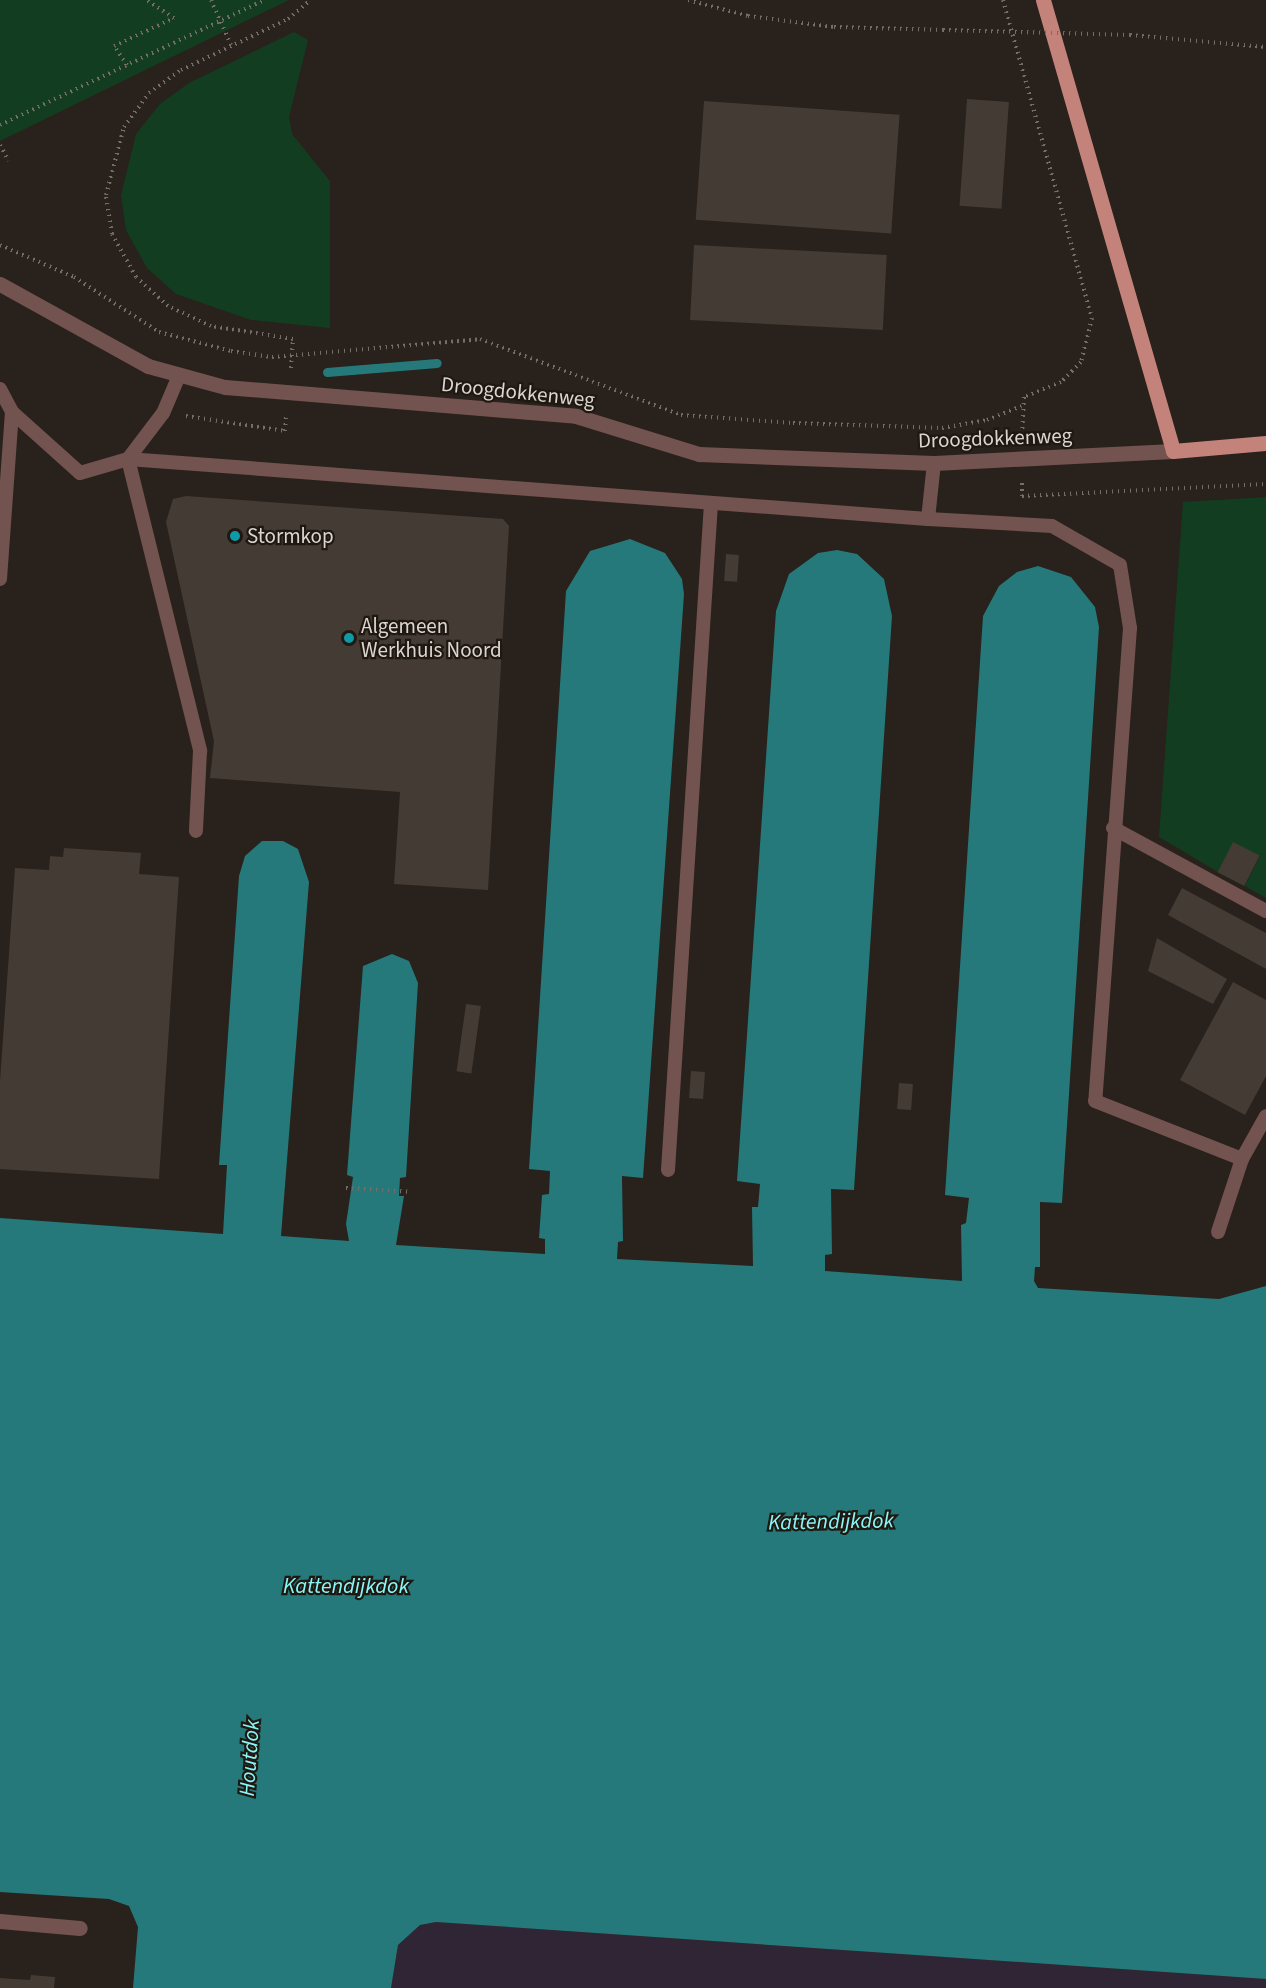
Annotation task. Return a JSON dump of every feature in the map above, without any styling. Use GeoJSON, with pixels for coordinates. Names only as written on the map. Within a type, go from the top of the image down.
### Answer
{"type":"FeatureCollection","features":[{"type":"Feature","properties":{"kind":"main road"},"geometry":{"type":"LineString","coordinates":[[1043,0],[1173,451]]}},
{"type":"Feature","properties":{"kind":"main road","name":"Droogdokkenweg"},"geometry":{"type":"LineString","coordinates":[[1173,451],[1266,443]]}},
{"type":"Feature","properties":{"kind":"street","name":"Droogdokkenweg"},"geometry":{"type":"LineString","coordinates":[[0,284],[178,378],[288,395],[576,416],[699,454],[934,463],[1173,451]]}},
{"type":"Feature","properties":{"kind":"street"},"geometry":{"type":"LineString","coordinates":[[0,1921],[80,1928]]}},
{"type":"Feature","properties":{"kind":"lane"},"geometry":{"type":"LineString","coordinates":[[128,459],[163,413],[178,378]]}},
{"type":"Feature","properties":{"kind":"lane"},"geometry":{"type":"LineString","coordinates":[[0,389],[12,412],[80,473],[128,459],[711,504],[1052,526],[1120,565],[1130,628],[1113,828],[1095,1101],[1242,1160]]}},
{"type":"Feature","properties":{"kind":"lane"},"geometry":{"type":"LineString","coordinates":[[0,579],[12,412]]}},
{"type":"Feature","properties":{"kind":"lane"},"geometry":{"type":"LineString","coordinates":[[128,459],[200,751],[196,831]]}},
{"type":"Feature","properties":{"kind":"lane"},"geometry":{"type":"LineString","coordinates":[[928,519],[934,463]]}},
{"type":"Feature","properties":{"kind":"lane"},"geometry":{"type":"LineString","coordinates":[[668,1170],[711,504]]}},
{"type":"Feature","properties":{"kind":"lane"},"geometry":{"type":"LineString","coordinates":[[1113,828],[1266,911]]}},
{"type":"Feature","properties":{"kind":"lane"},"geometry":{"type":"LineString","coordinates":[[1218,1232],[1242,1160],[1266,1116]]}},
{"type":"Feature","properties":{"kind":"path"},"geometry":{"type":"LineString","coordinates":[[127,65],[114,46],[174,18],[146,0]]}},
{"type":"Feature","properties":{"kind":"path"},"geometry":{"type":"LineString","coordinates":[[211,0],[231,45]]}},
{"type":"Feature","properties":{"kind":"path"},"geometry":{"type":"LineString","coordinates":[[0,124],[265,0]]}},
{"type":"Feature","properties":{"kind":"path"},"geometry":{"type":"LineString","coordinates":[[293,355],[293,339],[211,326],[168,306],[136,277],[112,234],[106,195],[124,127],[149,93],[231,45],[288,19],[311,0]]}},
{"type":"Feature","properties":{"kind":"path"},"geometry":{"type":"LineString","coordinates":[[688,0],[748,16],[834,27],[1131,35],[1266,47]]}},
{"type":"Feature","properties":{"kind":"path"},"geometry":{"type":"LineString","coordinates":[[0,245],[74,277],[159,332],[231,351],[293,355],[480,339],[681,415],[793,423],[942,428],[987,420],[1021,406],[1029,392],[1061,382],[1081,362],[1092,318],[1004,0]]}},
{"type":"Feature","properties":{"kind":"path"},"geometry":{"type":"LineString","coordinates":[[0,145],[9,161]]}},
{"type":"Feature","properties":{"kind":"path"},"geometry":{"type":"LineString","coordinates":[[1022,496],[1266,484]]}},
{"type":"Feature","properties":{"kind":"path"},"geometry":{"type":"LineString","coordinates":[[346,1188],[412,1192]]}},
{"type":"Feature","properties":{"kind":"shaded area"},"geometry":{"type":"Polygon","coordinates":[[[436,1922],[1266,1979],[1266,1988],[391,1988],[398,1945],[420,1925],[436,1922]]]}},
{"type":"Feature","properties":{"kind":"green space"},"geometry":{"type":"Polygon","coordinates":[[[0,0],[289,0],[0,141],[0,0]]]}},
{"type":"Feature","properties":{"kind":"green space"},"geometry":{"type":"Polygon","coordinates":[[[294,32],[308,40],[289,117],[292,134],[330,181],[330,328],[251,320],[176,294],[147,268],[126,230],[121,195],[136,134],[160,104],[189,83],[294,32]]]}},
{"type":"Feature","properties":{"kind":"green space"},"geometry":{"type":"Polygon","coordinates":[[[1266,497],[1266,898],[1245,886],[1260,856],[1233,843],[1218,872],[1159,837],[1183,502],[1266,497]]]}},
{"type":"Feature","properties":{"kind":"water","name":"Kattendijkdok"},"geometry":{"type":"Polygon","coordinates":[[[630,539],[665,553],[682,579],[684,594],[643,1178],[622,1176],[623,1241],[618,1242],[617,1259],[753,1266],[752,1207],[758,1207],[760,1184],[737,1181],[776,611],[789,574],[818,553],[837,550],[857,554],[884,579],[892,616],[854,1190],[831,1189],[832,1254],[825,1255],[825,1271],[962,1281],[961,1225],[966,1223],[969,1198],[945,1195],[983,616],[999,586],[1017,572],[1038,566],[1071,577],[1095,607],[1099,627],[1062,1203],[1040,1202],[1040,1267],[1035,1267],[1034,1281],[1038,1288],[1219,1299],[1266,1286],[1266,1979],[436,1922],[420,1925],[398,1945],[391,1988],[133,1988],[138,1927],[129,1906],[109,1899],[0,1892],[0,1218],[223,1234],[227,1165],[219,1165],[239,876],[245,856],[262,841],[283,841],[298,849],[309,882],[281,1236],[349,1241],[346,1224],[353,1177],[347,1175],[363,966],[392,954],[409,961],[418,983],[406,1177],[400,1178],[399,1196],[404,1196],[396,1245],[545,1254],[545,1239],[539,1238],[542,1195],[549,1194],[550,1171],[529,1169],[566,591],[590,551],[630,539]]]}},
{"type":"Feature","properties":{"kind":"building"},"geometry":{"type":"Polygon","coordinates":[[[967,99],[1009,102],[1001,209],[960,206],[967,99]]]}},
{"type":"Feature","properties":{"kind":"building"},"geometry":{"type":"Polygon","coordinates":[[[704,101],[900,115],[891,233],[696,220],[704,101]]]}},
{"type":"Feature","properties":{"kind":"building"},"geometry":{"type":"Polygon","coordinates":[[[694,245],[887,255],[883,330],[690,320],[694,245]]]}},
{"type":"Feature","properties":{"kind":"building","name":"Algemeen Werkhuis Noord"},"geometry":{"type":"Polygon","coordinates":[[[186,496],[503,519],[509,526],[488,890],[394,884],[400,792],[210,778],[214,741],[166,522],[173,499],[186,496]]]}},
{"type":"Feature","properties":{"kind":"building"},"geometry":{"type":"Polygon","coordinates":[[[726,554],[739,555],[737,582],[724,581],[726,554]]]}},
{"type":"Feature","properties":{"kind":"building"},"geometry":{"type":"Polygon","coordinates":[[[1233,842],[1260,856],[1244,886],[1218,872],[1233,842]]]}},
{"type":"Feature","properties":{"kind":"building"},"geometry":{"type":"Polygon","coordinates":[[[64,848],[141,853],[139,874],[179,877],[159,1179],[0,1169],[0,1081],[15,868],[49,870],[50,856],[63,857],[64,848]]]}},
{"type":"Feature","properties":{"kind":"building"},"geometry":{"type":"Polygon","coordinates":[[[1182,888],[1266,933],[1266,969],[1168,915],[1182,888]]]}},
{"type":"Feature","properties":{"kind":"building"},"geometry":{"type":"Polygon","coordinates":[[[1157,938],[1227,979],[1213,1004],[1148,971],[1157,938]]]}},
{"type":"Feature","properties":{"kind":"building"},"geometry":{"type":"Polygon","coordinates":[[[1233,982],[1266,1000],[1266,1076],[1245,1115],[1180,1080],[1233,982]]]}},
{"type":"Feature","properties":{"kind":"building"},"geometry":{"type":"Polygon","coordinates":[[[466,1004],[481,1006],[471,1073],[457,1071],[466,1004]]]}},
{"type":"Feature","properties":{"kind":"building"},"geometry":{"type":"Polygon","coordinates":[[[691,1071],[705,1072],[703,1099],[689,1098],[691,1071]]]}},
{"type":"Feature","properties":{"kind":"building"},"geometry":{"type":"Polygon","coordinates":[[[899,1083],[913,1084],[911,1110],[897,1109],[899,1083]]]}},
{"type":"Feature","properties":{"kind":"building"},"geometry":{"type":"Polygon","coordinates":[[[31,1975],[55,1977],[54,1988],[0,1988],[0,1978],[30,1980],[31,1975]]]}},
{"type":"Feature","properties":{"kind":"waterway"},"geometry":{"type":"LineString","coordinates":[[327,372],[437,363]]}},
{"type":"Feature","properties":{"kind":"place","name":"Stormkop"},"geometry":{"type":"Point","coordinates":[235,536]}},
{"type":"Feature","properties":{"kind":"place","name":"Algemeen Werkhuis Noord"},"geometry":{"type":"Point","coordinates":[349,638]}},
{"type":"Feature","properties":{"kind":"water label","name":"Houtdok"},"geometry":{"type":"Point","coordinates":[250,1758]}}]}
